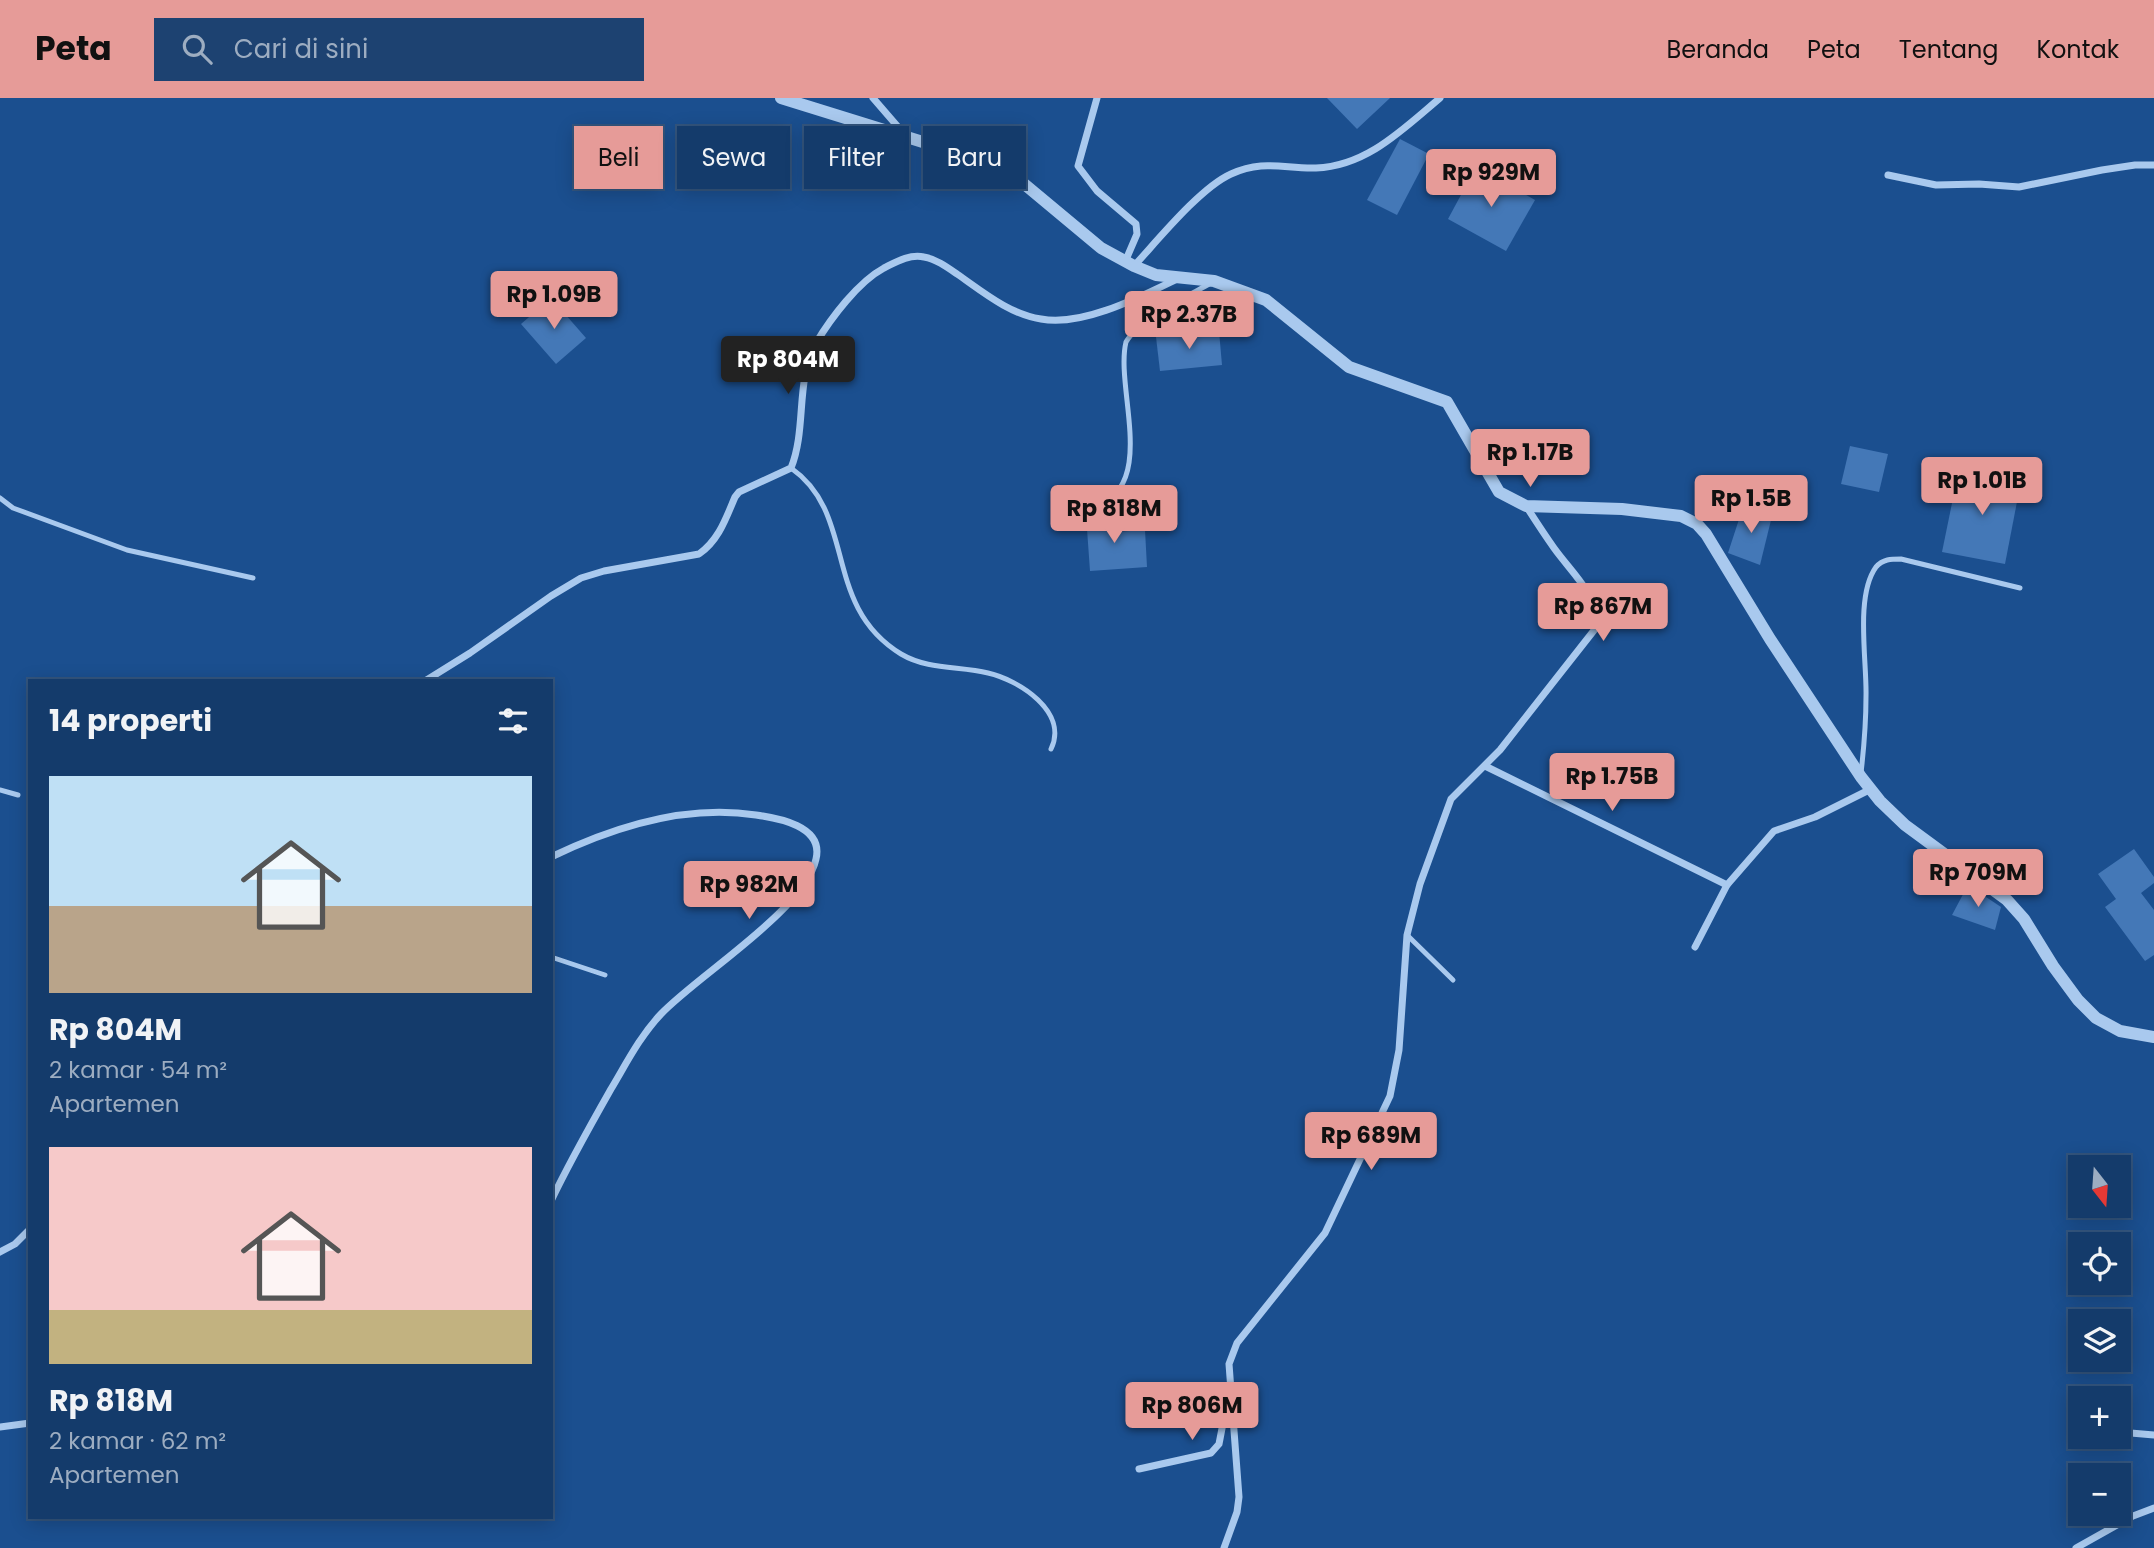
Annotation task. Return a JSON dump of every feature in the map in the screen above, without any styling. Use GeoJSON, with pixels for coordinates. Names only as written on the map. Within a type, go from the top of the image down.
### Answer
{"type":"FeatureCollection","features":[{"type":"Feature","properties":{"kind":"street"},"geometry":{"type":"LineString","coordinates":[[781,98],[870,126]]}},
{"type":"Feature","properties":{"kind":"street"},"geometry":{"type":"LineString","coordinates":[[873,98],[898,126]]}},
{"type":"Feature","properties":{"kind":"street"},"geometry":{"type":"LineString","coordinates":[[1097,98],[1078,166],[1097,191],[1136,224],[1137,234],[1129,264]]}},
{"type":"Feature","properties":{"kind":"street"},"geometry":{"type":"LineString","coordinates":[[1129,264],[1229,175],[1263,164],[1318,168],[1356,159],[1390,139],[1440,98]]}},
{"type":"Feature","properties":{"kind":"street"},"geometry":{"type":"LineString","coordinates":[[909,138],[985,161],[1002,170],[1051,205],[1101,248],[1129,264],[1156,275],[1214,281],[1271,303],[1349,368],[1447,402],[1499,492],[1526,506],[1622,509],[1681,516],[1697,524],[1871,789],[1905,825],[2007,900],[2024,919],[2078,1000],[2096,1018],[2120,1031],[2154,1037]]}},
{"type":"Feature","properties":{"kind":"street"},"geometry":{"type":"LineString","coordinates":[[1888,175],[1936,185],[2019,187],[2102,170],[2135,165],[2154,166]]}},
{"type":"Feature","properties":{"kind":"street"},"geometry":{"type":"LineString","coordinates":[[428,679],[551,596],[581,579],[604,571],[699,554],[718,536],[734,497],[739,492],[791,468],[797,446],[804,381],[816,343],[860,285],[890,265],[904,259],[925,257],[944,266],[1011,310],[1052,321],[1112,309],[1181,278]]}},
{"type":"Feature","properties":{"kind":"street"},"geometry":{"type":"LineString","coordinates":[[1224,1548],[1237,1512],[1239,1497],[1231,1405],[1230,1355],[1325,1233],[1391,1096],[1399,1050],[1407,935],[1420,884],[1451,799],[1485,766],[1599,624],[1591,598],[1581,580],[1555,549],[1526,506]]}},
{"type":"Feature","properties":{"kind":"street"},"geometry":{"type":"LineString","coordinates":[[1485,766],[1727,885]]}},
{"type":"Feature","properties":{"kind":"street"},"geometry":{"type":"LineString","coordinates":[[1695,947],[1727,885],[1774,831],[1815,817],[1871,789]]}},
{"type":"Feature","properties":{"kind":"street"},"geometry":{"type":"LineString","coordinates":[[553,856],[590,838],[640,823],[673,817],[751,814],[781,819],[804,829],[814,840],[817,857],[802,887],[783,909],[661,1014],[631,1055],[584,1135],[553,1197]]}},
{"type":"Feature","properties":{"kind":"street"},"geometry":{"type":"LineString","coordinates":[[0,1252],[15,1244],[28,1231]]}},
{"type":"Feature","properties":{"kind":"street"},"geometry":{"type":"LineString","coordinates":[[1139,1469],[1211,1452],[1219,1444],[1224,1418],[1231,1405]]}},
{"type":"Feature","properties":{"kind":"street"},"geometry":{"type":"LineString","coordinates":[[0,1427],[28,1423]]}},
{"type":"Feature","properties":{"kind":"street"},"geometry":{"type":"LineString","coordinates":[[2131,1433],[2154,1435]]}},
{"type":"Feature","properties":{"kind":"street"},"geometry":{"type":"LineString","coordinates":[[2076,1548],[2143,1511],[2154,1508]]}},
{"type":"Feature","properties":{"kind":"lane"},"geometry":{"type":"LineString","coordinates":[[1060,497],[1072,506],[1090,508],[1104,503],[1124,481],[1130,461],[1124,348],[1127,339],[1169,307],[1214,281]]}},
{"type":"Feature","properties":{"kind":"lane"},"geometry":{"type":"LineString","coordinates":[[791,468],[810,484],[824,505],[846,580],[855,604],[867,624],[886,644],[912,660],[988,673],[1025,690],[1050,714],[1055,733],[1051,749]]}},
{"type":"Feature","properties":{"kind":"lane"},"geometry":{"type":"LineString","coordinates":[[0,498],[12,508],[127,550],[253,578]]}},
{"type":"Feature","properties":{"kind":"lane"},"geometry":{"type":"LineString","coordinates":[[1861,777],[1866,696],[1865,602],[1875,569],[1884,561],[1901,559],[2020,588]]}},
{"type":"Feature","properties":{"kind":"lane"},"geometry":{"type":"LineString","coordinates":[[0,790],[18,795]]}},
{"type":"Feature","properties":{"kind":"lane"},"geometry":{"type":"LineString","coordinates":[[1407,935],[1453,981]]}},
{"type":"Feature","properties":{"kind":"lane"},"geometry":{"type":"LineString","coordinates":[[553,958],[605,975]]}},
{"type":"Feature","properties":{"kind":"building"},"geometry":{"type":"Polygon","coordinates":[[[1327,98],[1390,98],[1357,129],[1327,98]]]}},
{"type":"Feature","properties":{"kind":"building"},"geometry":{"type":"Polygon","coordinates":[[[1400,139],[1429,154],[1397,215],[1367,200],[1400,139]]]}},
{"type":"Feature","properties":{"kind":"building"},"geometry":{"type":"Polygon","coordinates":[[[1476,167],[1535,200],[1506,251],[1448,219],[1476,167]]]}},
{"type":"Feature","properties":{"kind":"building"},"geometry":{"type":"Polygon","coordinates":[[[551,298],[586,338],[556,364],[521,324],[551,298]]]}},
{"type":"Feature","properties":{"kind":"building"},"geometry":{"type":"Polygon","coordinates":[[[1219,331],[1222,365],[1160,371],[1156,337],[1219,331]]]}},
{"type":"Feature","properties":{"kind":"building"},"geometry":{"type":"Polygon","coordinates":[[[1850,446],[1888,454],[1879,492],[1841,484],[1850,446]]]}},
{"type":"Feature","properties":{"kind":"building"},"geometry":{"type":"Polygon","coordinates":[[[1959,469],[2021,481],[2005,564],[1942,552],[1959,469]]]}},
{"type":"Feature","properties":{"kind":"building"},"geometry":{"type":"Polygon","coordinates":[[[1744,504],[1772,516],[1760,565],[1728,553],[1744,504]]]}},
{"type":"Feature","properties":{"kind":"building"},"geometry":{"type":"Polygon","coordinates":[[[1112,513],[1113,532],[1145,530],[1147,567],[1090,571],[1086,515],[1112,513]]]}},
{"type":"Feature","properties":{"kind":"building"},"geometry":{"type":"Polygon","coordinates":[[[2134,849],[2154,877],[2154,883],[2141,893],[2154,910],[2154,955],[2145,961],[2105,907],[2116,899],[2098,874],[2134,849]]]}},
{"type":"Feature","properties":{"kind":"building"},"geometry":{"type":"Polygon","coordinates":[[[1968,885],[2001,907],[1995,930],[1952,915],[1968,885]]]}}]}
